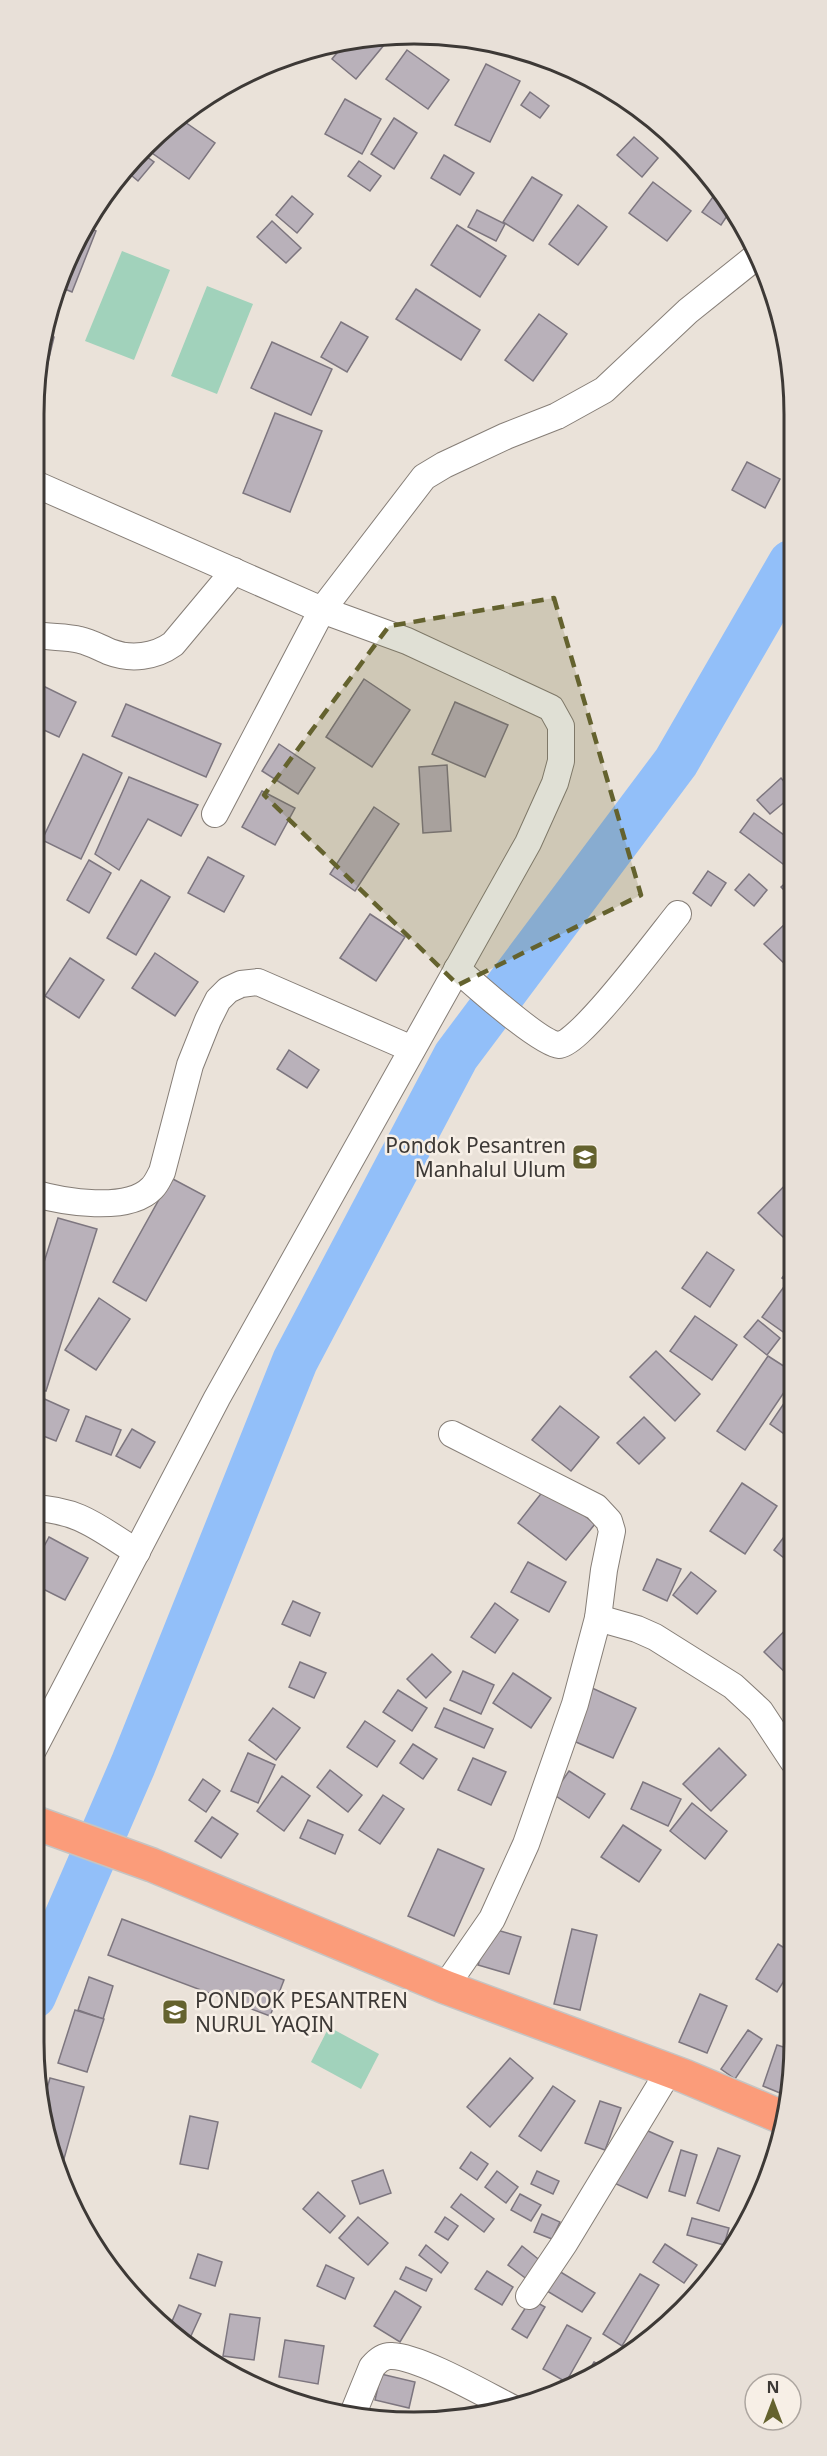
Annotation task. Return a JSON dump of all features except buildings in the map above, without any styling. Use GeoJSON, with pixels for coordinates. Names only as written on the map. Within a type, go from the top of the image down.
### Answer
{"type":"FeatureCollection","features":[{"type":"Feature","properties":{"kind":"highway"},"geometry":{"type":"LineString","coordinates":[[44,1833],[150,1871],[446,1987],[684,2076],[776,2115]]}},
{"type":"Feature","properties":{"kind":"highway"},"geometry":{"type":"LineString","coordinates":[[150,1871],[495,2021],[661,2084],[773,2130]]}},
{"type":"Feature","properties":{"kind":"street"},"geometry":{"type":"LineString","coordinates":[[216,814],[322,610],[424,477],[506,436],[557,416],[604,390],[688,310],[750,261]]}},
{"type":"Feature","properties":{"kind":"street"},"geometry":{"type":"LineString","coordinates":[[44,488],[322,610],[407,641],[535,699],[551,708],[561,726],[561,761],[555,783],[528,843],[217,1398],[44,1729]]}},
{"type":"Feature","properties":{"kind":"street"},"geometry":{"type":"LineString","coordinates":[[44,635],[77,639],[114,654],[150,655],[165,650],[173,644],[234,571]]}},
{"type":"Feature","properties":{"kind":"street"},"geometry":{"type":"LineString","coordinates":[[457,969],[489,997],[548,1041],[563,1044],[575,1036],[605,1005],[678,914]]}},
{"type":"Feature","properties":{"kind":"street"},"geometry":{"type":"LineString","coordinates":[[44,1195],[84,1202],[115,1202],[139,1196],[154,1187],[164,1164],[190,1065],[208,1020],[223,994],[241,984],[258,982],[412,1049]]}},
{"type":"Feature","properties":{"kind":"street"},"geometry":{"type":"LineString","coordinates":[[446,1987],[492,1919],[526,1844],[575,1704],[598,1618],[612,1531],[609,1521],[596,1507],[452,1434]]}},
{"type":"Feature","properties":{"kind":"street"},"geometry":{"type":"LineString","coordinates":[[44,1509],[57,1509],[82,1517],[137,1552]]}},
{"type":"Feature","properties":{"kind":"street"},"geometry":{"type":"LineString","coordinates":[[598,1618],[637,1629],[655,1637],[733,1686],[760,1711],[784,1746]]}},
{"type":"Feature","properties":{"kind":"street"},"geometry":{"type":"LineString","coordinates":[[529,2296],[564,2244],[661,2084]]}},
{"type":"Feature","properties":{"kind":"street"},"geometry":{"type":"LineString","coordinates":[[356,2407],[372,2367],[378,2361],[392,2356],[421,2364],[500,2402]]}},
{"type":"Feature","properties":{"kind":"highlighted area"},"geometry":{"type":"Polygon","coordinates":[[[554,598],[641,895],[458,985],[264,795],[389,626],[554,598]]]}},
{"type":"Feature","properties":{"kind":"green space"},"geometry":{"type":"Polygon","coordinates":[[[122,251],[170,270],[134,360],[85,341],[122,251]]]}},
{"type":"Feature","properties":{"kind":"green space"},"geometry":{"type":"Polygon","coordinates":[[[207,286],[253,304],[217,394],[171,376],[207,286]]]}},
{"type":"Feature","properties":{"kind":"green space"},"geometry":{"type":"Polygon","coordinates":[[[329,2027],[379,2054],[361,2089],[311,2062],[329,2027]]]}},
{"type":"Feature","properties":{"kind":"waterway"},"geometry":{"type":"LineString","coordinates":[[44,1971],[133,1765],[295,1361],[456,1056],[676,762],[784,575]]}},
{"type":"Feature","properties":{"kind":"place","name":"Pondok Pesantren Manhalul Ulum"},"geometry":{"type":"Point","coordinates":[585,1157]}},
{"type":"Feature","properties":{"kind":"place","name":"PONDOK PESANTREN NURUL YAQIN"},"geometry":{"type":"Point","coordinates":[175,2012]}}]}
